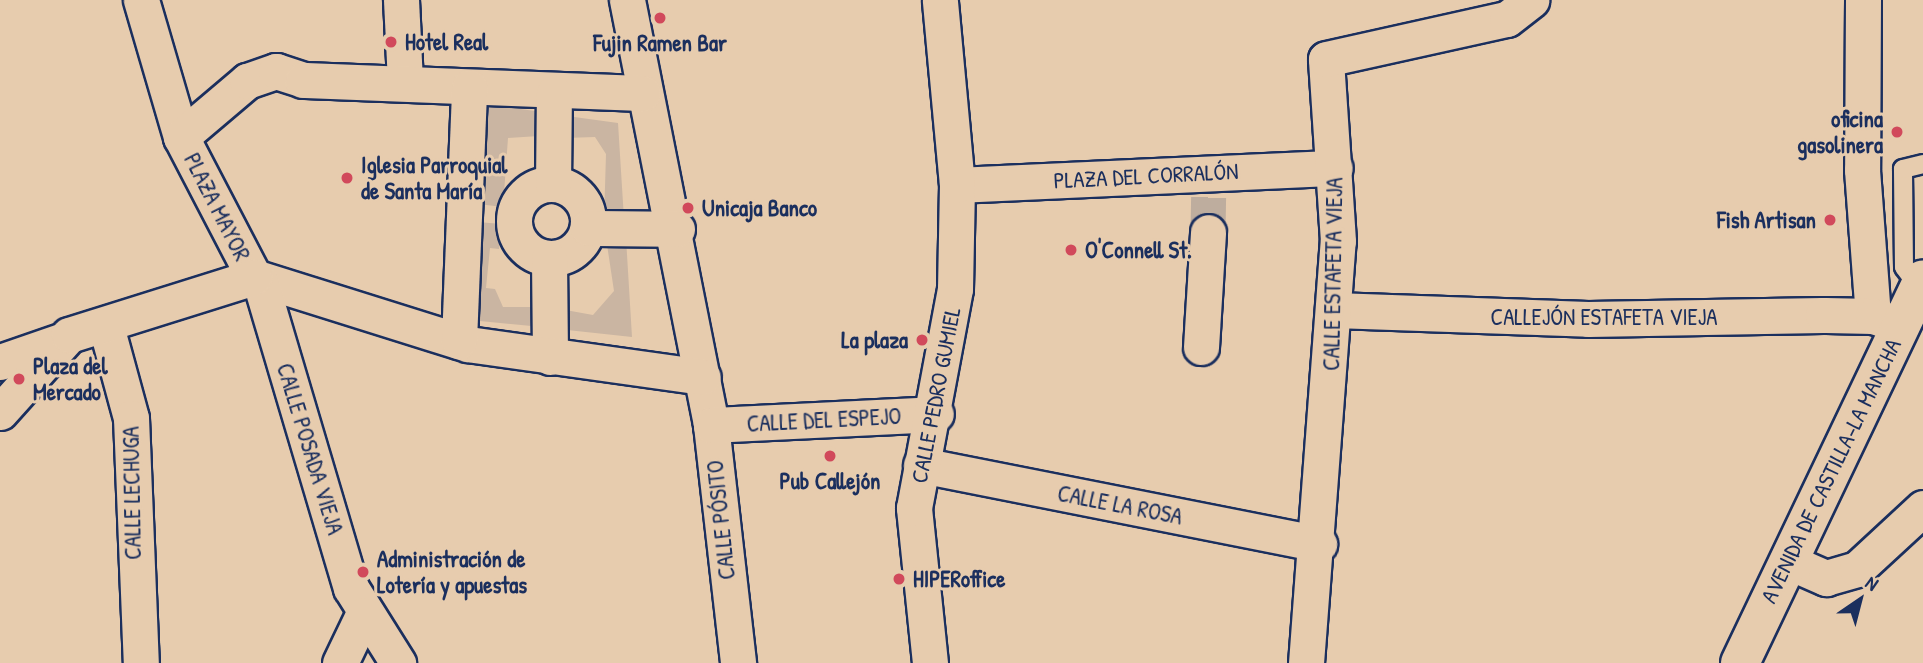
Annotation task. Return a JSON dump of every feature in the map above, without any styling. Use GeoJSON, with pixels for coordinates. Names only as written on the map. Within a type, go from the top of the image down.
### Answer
{"type":"FeatureCollection","features":[{"type":"Feature","properties":{"kind":"main road","name":"AVENIDA DE CASTILLA-LA MANCHA"},"geometry":{"type":"LineString","coordinates":[[1740,663],[1787,561],[1887,321],[1921,283]]}},
{"type":"Feature","properties":{"kind":"street","name":"PLAZA MAYOR"},"geometry":{"type":"LineString","coordinates":[[141,0],[181,137],[257,279]]}},
{"type":"Feature","properties":{"kind":"street"},"geometry":{"type":"LineString","coordinates":[[401,0],[405,83]]}},
{"type":"Feature","properties":{"kind":"street","name":"CALLE PÓSITO"},"geometry":{"type":"LineString","coordinates":[[627,0],[643,93],[677,229],[703,377],[711,425],[738,663]]}},
{"type":"Feature","properties":{"kind":"street","name":"CALLE PEDRO GUMIEL"},"geometry":{"type":"LineString","coordinates":[[930,663],[914,508],[936,414],[955,289],[957,185],[940,0]]}},
{"type":"Feature","properties":{"kind":"street","name":"CALLE ESTAFETA VIEJA"},"geometry":{"type":"LineString","coordinates":[[1306,663],[1319,544],[1334,310],[1335,168],[1326,59],[1507,19],[1531,0]]}},
{"type":"Feature","properties":{"kind":"street"},"geometry":{"type":"LineString","coordinates":[[1863,0],[1862,170],[1887,321]]}},
{"type":"Feature","properties":{"kind":"street"},"geometry":{"type":"LineString","coordinates":[[181,137],[247,81],[276,71],[303,80],[405,83],[554,93],[643,93]]}},
{"type":"Feature","properties":{"kind":"street"},"geometry":{"type":"LineString","coordinates":[[458,341],[468,87]]}},
{"type":"Feature","properties":{"kind":"street"},"geometry":{"type":"LineString","coordinates":[[553,184],[554,93]]}},
{"type":"Feature","properties":{"kind":"street","name":"PLAZA DEL CORRALÓN"},"geometry":{"type":"LineString","coordinates":[[957,185],[1335,168]]}},
{"type":"Feature","properties":{"kind":"street"},"geometry":{"type":"LineString","coordinates":[[553,184],[580,198],[588,228],[570,253],[549,259],[521,244],[514,214],[532,188],[553,184]]}},
{"type":"Feature","properties":{"kind":"street"},"geometry":{"type":"LineString","coordinates":[[464,211],[514,214]]}},
{"type":"Feature","properties":{"kind":"street"},"geometry":{"type":"LineString","coordinates":[[588,228],[677,229]]}},
{"type":"Feature","properties":{"kind":"street"},"geometry":{"type":"LineString","coordinates":[[1201,347],[1208,232]]}},
{"type":"Feature","properties":{"kind":"street"},"geometry":{"type":"LineString","coordinates":[[549,259],[550,357]]}},
{"type":"Feature","properties":{"kind":"street"},"geometry":{"type":"LineString","coordinates":[[0,362],[257,279],[458,341],[550,357],[703,377]]}},
{"type":"Feature","properties":{"kind":"street","name":"CALLE POSADA VIEJA"},"geometry":{"type":"LineString","coordinates":[[257,279],[363,615],[398,663]]}},
{"type":"Feature","properties":{"kind":"street","name":"CALLEJÓN ESTAFETA VIEJA"},"geometry":{"type":"LineString","coordinates":[[1334,310],[1588,319],[1887,321]]}},
{"type":"Feature","properties":{"kind":"street","name":"CALLE LECHUGA"},"geometry":{"type":"LineString","coordinates":[[106,326],[131,418],[141,663]]}},
{"type":"Feature","properties":{"kind":"street"},"geometry":{"type":"LineString","coordinates":[[5,393],[64,340]]}},
{"type":"Feature","properties":{"kind":"street","name":"CALLE DEL ESPEJO"},"geometry":{"type":"LineString","coordinates":[[711,425],[936,414]]}},
{"type":"Feature","properties":{"kind":"street","name":"CALLE LA ROSA"},"geometry":{"type":"LineString","coordinates":[[922,465],[1319,544]]}},
{"type":"Feature","properties":{"kind":"street"},"geometry":{"type":"LineString","coordinates":[[1787,561],[1826,579],[1857,569],[1923,508]]}},
{"type":"Feature","properties":{"kind":"street"},"geometry":{"type":"LineString","coordinates":[[340,663],[363,615]]}},
{"type":"Feature","properties":{"kind":"lane"},"geometry":{"type":"LineString","coordinates":[[1921,283],[1904,267],[1903,169],[1923,164]]}},
{"type":"Feature","properties":{"kind":"shaded area"},"geometry":{"type":"Polygon","coordinates":[[[486,104],[542,112],[539,136],[508,138],[503,207],[478,204],[486,104]]]}},
{"type":"Feature","properties":{"kind":"shaded area"},"geometry":{"type":"Polygon","coordinates":[[[567,116],[618,123],[624,219],[604,220],[606,154],[595,137],[565,138],[567,116]]]}},
{"type":"Feature","properties":{"kind":"shaded area"},"geometry":{"type":"Polygon","coordinates":[[[477,222],[502,224],[499,249],[490,248],[486,288],[495,289],[503,307],[543,307],[542,327],[470,320],[477,222]]]}},
{"type":"Feature","properties":{"kind":"shaded area"},"geometry":{"type":"Polygon","coordinates":[[[606,238],[626,238],[632,337],[558,329],[560,309],[593,315],[614,291],[606,238]]]}},
{"type":"Feature","properties":{"kind":"tunnel"},"geometry":{"type":"LineString","coordinates":[[1208,232],[1209,174]]}},
{"type":"Feature","properties":{"kind":"place","name":"Fujin Ramen Bar"},"geometry":{"type":"Point","coordinates":[660,18]}},
{"type":"Feature","properties":{"kind":"place","name":"Hotel Real"},"geometry":{"type":"Point","coordinates":[391,42]}},
{"type":"Feature","properties":{"kind":"place","name":"oficina gasolinera"},"geometry":{"type":"Point","coordinates":[1897,132]}},
{"type":"Feature","properties":{"kind":"place","name":"Iglesia Parroquial de Santa María"},"geometry":{"type":"Point","coordinates":[347,178]}},
{"type":"Feature","properties":{"kind":"place","name":"Unicaja Banco"},"geometry":{"type":"Point","coordinates":[688,208]}},
{"type":"Feature","properties":{"kind":"place","name":"Fish Artisan"},"geometry":{"type":"Point","coordinates":[1830,220]}},
{"type":"Feature","properties":{"kind":"place","name":"O'Connell St."},"geometry":{"type":"Point","coordinates":[1071,250]}},
{"type":"Feature","properties":{"kind":"place","name":"La plaza"},"geometry":{"type":"Point","coordinates":[922,340]}},
{"type":"Feature","properties":{"kind":"place","name":"Plaza del Mercado"},"geometry":{"type":"Point","coordinates":[19,379]}},
{"type":"Feature","properties":{"kind":"place","name":"Pub Callejón"},"geometry":{"type":"Point","coordinates":[830,456]}},
{"type":"Feature","properties":{"kind":"place","name":"Administración de Lotería y apuestas"},"geometry":{"type":"Point","coordinates":[363,572]}},
{"type":"Feature","properties":{"kind":"place","name":"HIPERoffice"},"geometry":{"type":"Point","coordinates":[899,579]}}]}
